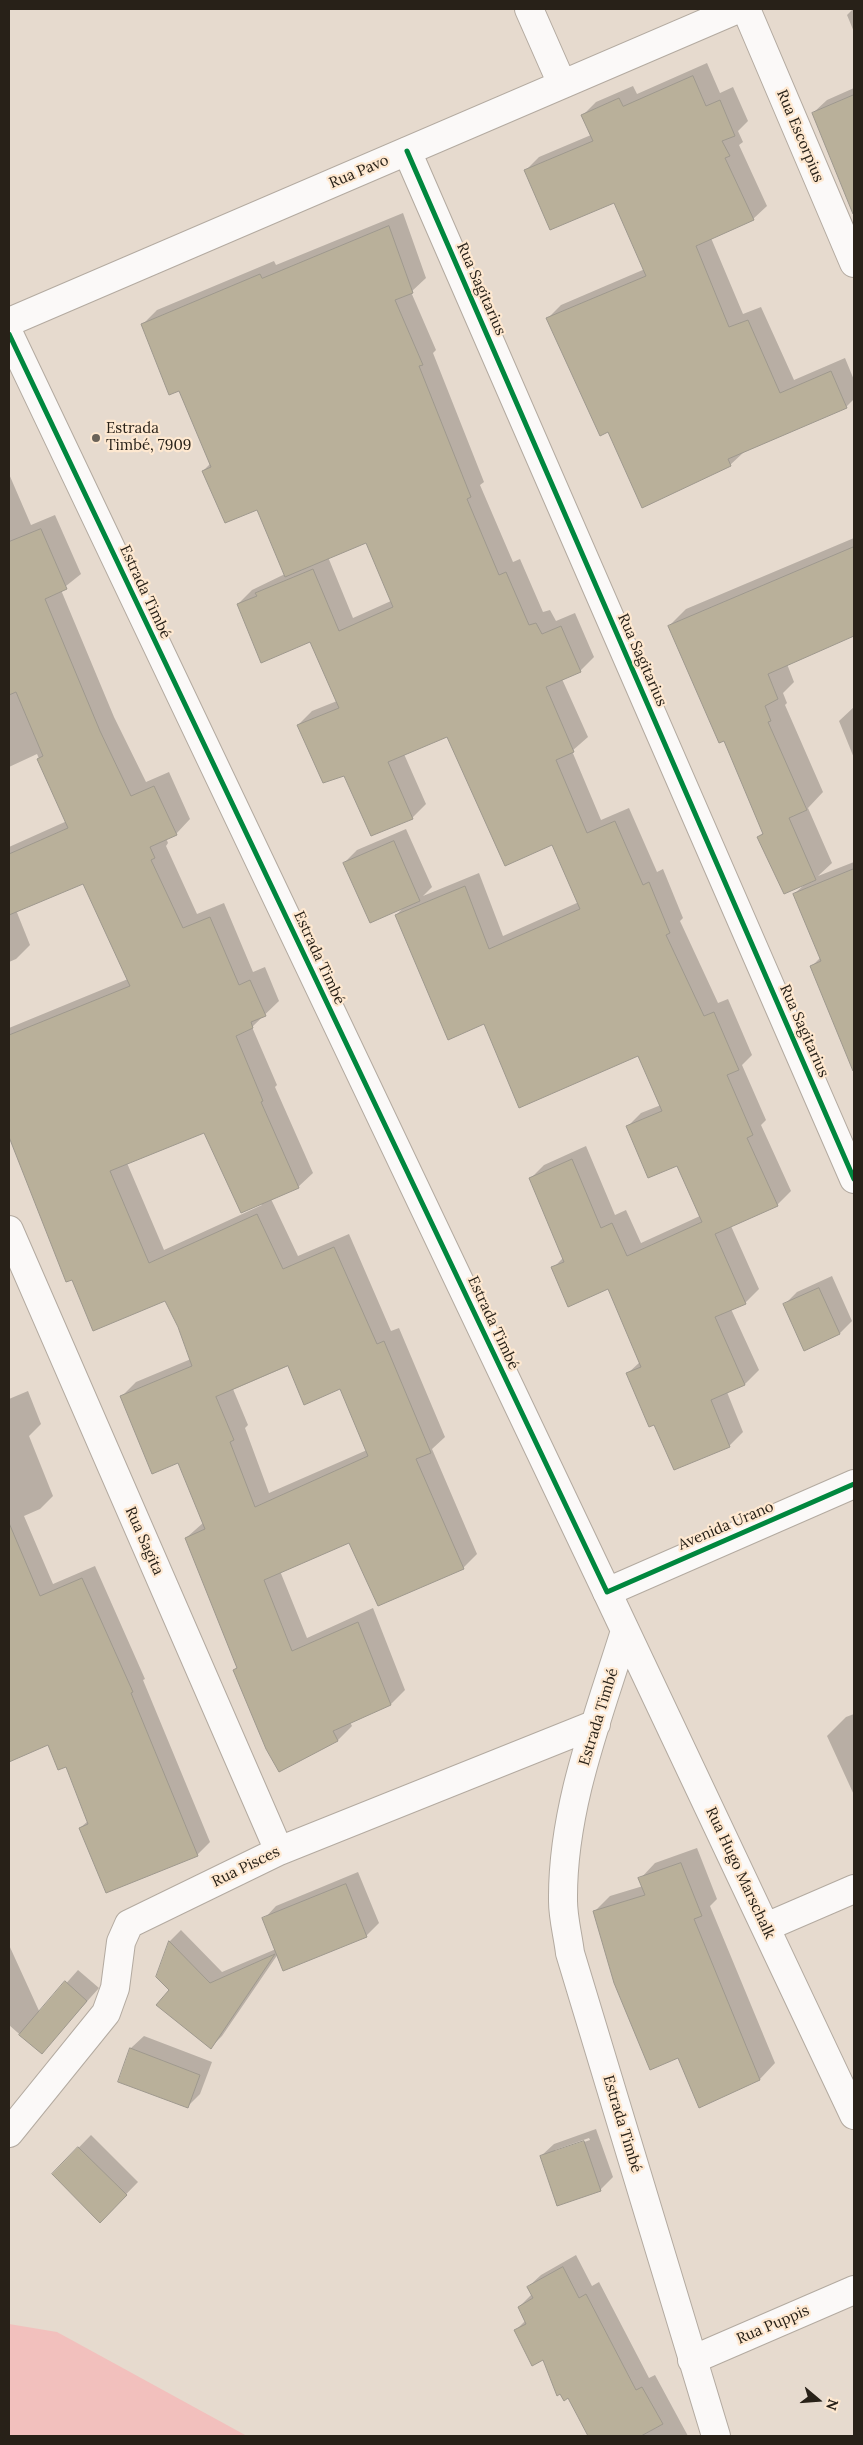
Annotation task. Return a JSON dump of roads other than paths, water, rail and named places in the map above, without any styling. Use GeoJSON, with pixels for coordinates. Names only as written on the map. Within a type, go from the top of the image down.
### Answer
{"type":"FeatureCollection","features":[{"type":"Feature","properties":{"kind":"street"},"geometry":{"type":"LineString","coordinates":[[529,9],[562,84]]}},
{"type":"Feature","properties":{"kind":"street","name":"Rua Pavo"},"geometry":{"type":"LineString","coordinates":[[9,322],[738,9]]}},
{"type":"Feature","properties":{"kind":"street","name":"Rua Escorpius"},"geometry":{"type":"LineString","coordinates":[[746,9],[854,262]]}},
{"type":"Feature","properties":{"kind":"street","name":"Rua Sagitarius"},"geometry":{"type":"LineString","coordinates":[[407,151],[854,1179]]}},
{"type":"Feature","properties":{"kind":"street","name":"Estrada Timbé"},"geometry":{"type":"LineString","coordinates":[[9,334],[626,1631],[576,1792],[566,1851],[564,1911],[570,1953],[716,2436]]}},
{"type":"Feature","properties":{"kind":"street","name":"Rua Sagita"},"geometry":{"type":"LineString","coordinates":[[9,1230],[279,1851]]}},
{"type":"Feature","properties":{"kind":"street","name":"Avenida Urano"},"geometry":{"type":"LineString","coordinates":[[607,1592],[854,1484]]}},
{"type":"Feature","properties":{"kind":"street","name":"Rua Hugo Marschalk"},"geometry":{"type":"LineString","coordinates":[[626,1631],[854,2115]]}},
{"type":"Feature","properties":{"kind":"street","name":"Rua Pisces"},"geometry":{"type":"LineString","coordinates":[[9,2132],[106,2013],[115,1988],[121,1942],[129,1924],[279,1851],[596,1724]]}},
{"type":"Feature","properties":{"kind":"street"},"geometry":{"type":"LineString","coordinates":[[766,1927],[854,1889]]}},
{"type":"Feature","properties":{"kind":"street","name":"Rua Puppis"},"geometry":{"type":"LineString","coordinates":[[692,2360],[854,2290]]}},
{"type":"Feature","properties":{"kind":"place","name":"Estrada Timbé, 7909"},"geometry":{"type":"Point","coordinates":[96,438]}}]}
